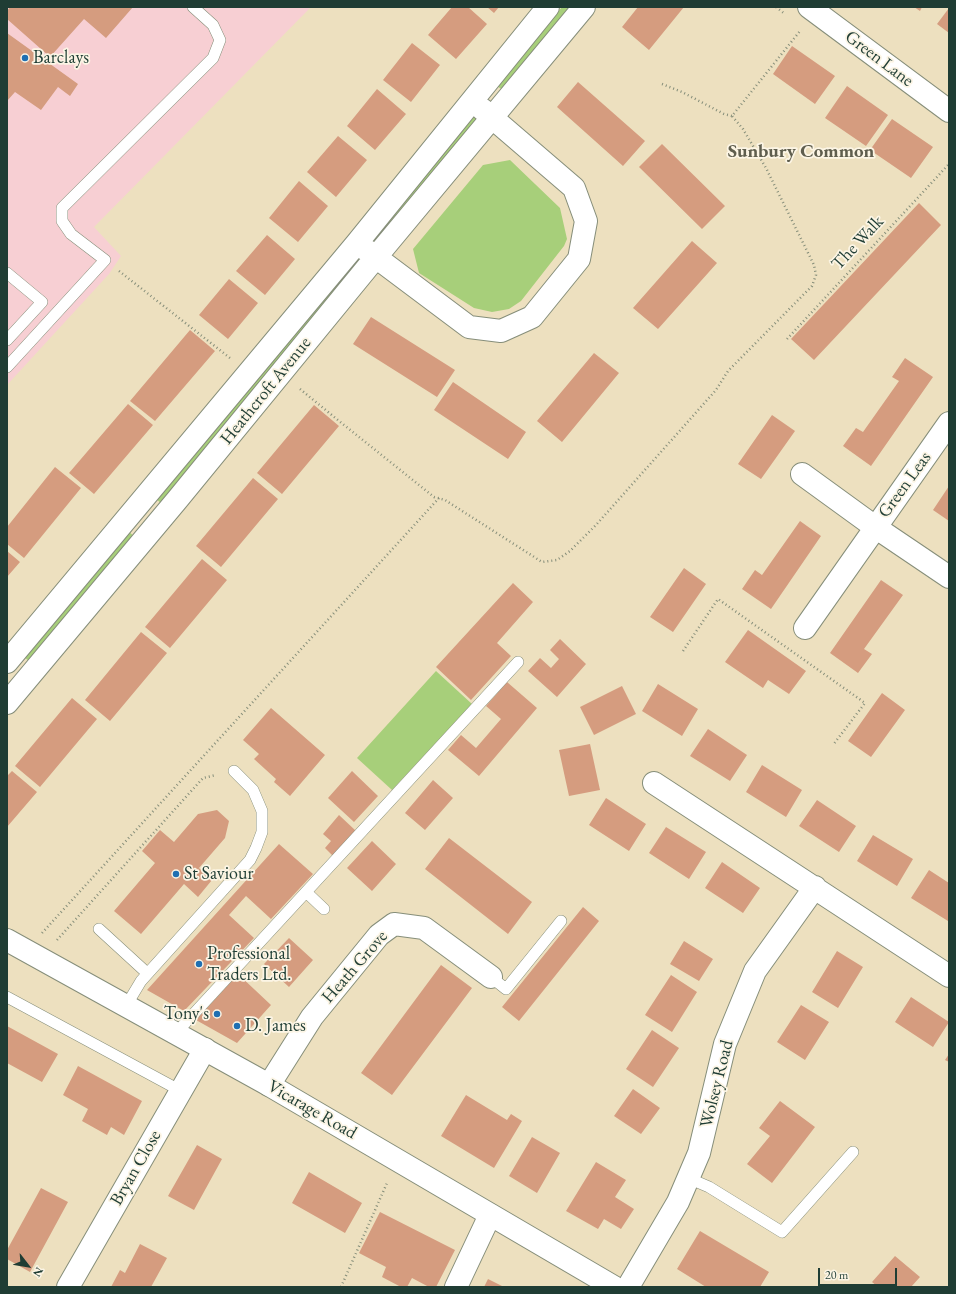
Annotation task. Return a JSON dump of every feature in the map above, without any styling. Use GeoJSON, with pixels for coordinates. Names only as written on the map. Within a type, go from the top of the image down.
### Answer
{"type":"FeatureCollection","features":[{"type":"Feature","properties":{"kind":"street","name":"Heathcroft Avenue"},"geometry":{"type":"LineString","coordinates":[[28,678],[8,662],[357,243],[548,7]]}},
{"type":"Feature","properties":{"kind":"street","name":"Heathcroft Avenue"},"geometry":{"type":"LineString","coordinates":[[7,703],[584,7]]}},
{"type":"Feature","properties":{"kind":"street","name":"Green Lane"},"geometry":{"type":"LineString","coordinates":[[812,9],[949,111]]}},
{"type":"Feature","properties":{"kind":"street"},"geometry":{"type":"LineString","coordinates":[[357,243],[469,327],[501,331],[532,317],[579,259],[586,221],[574,188],[472,101]]}},
{"type":"Feature","properties":{"kind":"street","name":"Green Leas"},"geometry":{"type":"LineString","coordinates":[[804,628],[949,423]]}},
{"type":"Feature","properties":{"kind":"street","name":"Green Leas"},"geometry":{"type":"LineString","coordinates":[[802,474],[875,527],[949,577]]}},
{"type":"Feature","properties":{"kind":"street"},"geometry":{"type":"LineString","coordinates":[[135,508],[156,525]]}},
{"type":"Feature","properties":{"kind":"street"},"geometry":{"type":"LineString","coordinates":[[654,783],[949,976]]}},
{"type":"Feature","properties":{"kind":"street","name":"Wolsey Road"},"geometry":{"type":"LineString","coordinates":[[628,1287],[678,1202],[699,1153],[725,1044],[754,971],[815,887]]}},
{"type":"Feature","properties":{"kind":"street","name":"Heath Grove"},"geometry":{"type":"LineString","coordinates":[[269,1085],[312,1017],[379,935],[394,924],[424,928],[490,977]]}},
{"type":"Feature","properties":{"kind":"street","name":"Vicarage Road"},"geometry":{"type":"LineString","coordinates":[[7,940],[269,1085],[614,1287]]}},
{"type":"Feature","properties":{"kind":"street","name":"Bryan Close"},"geometry":{"type":"LineString","coordinates":[[68,1287],[205,1050]]}},
{"type":"Feature","properties":{"kind":"street"},"geometry":{"type":"LineString","coordinates":[[456,1287],[490,1214]]}},
{"type":"Feature","properties":{"kind":"lane"},"geometry":{"type":"LineString","coordinates":[[7,367],[105,260],[71,234],[62,221],[62,208],[213,58],[220,40],[212,25],[193,7]]}},
{"type":"Feature","properties":{"kind":"lane"},"geometry":{"type":"LineString","coordinates":[[7,273],[42,302],[7,340]]}},
{"type":"Feature","properties":{"kind":"lane"},"geometry":{"type":"LineString","coordinates":[[176,1034],[518,662]]}},
{"type":"Feature","properties":{"kind":"lane"},"geometry":{"type":"LineString","coordinates":[[126,1006],[141,981],[250,860],[256,848],[262,832],[262,811],[253,790],[234,771]]}},
{"type":"Feature","properties":{"kind":"lane"},"geometry":{"type":"LineString","coordinates":[[306,892],[324,909]]}},
{"type":"Feature","properties":{"kind":"lane"},"geometry":{"type":"LineString","coordinates":[[490,977],[506,989],[561,921]]}},
{"type":"Feature","properties":{"kind":"lane"},"geometry":{"type":"LineString","coordinates":[[99,930],[148,973]]}},
{"type":"Feature","properties":{"kind":"lane"},"geometry":{"type":"LineString","coordinates":[[7,997],[181,1091]]}},
{"type":"Feature","properties":{"kind":"lane"},"geometry":{"type":"LineString","coordinates":[[688,1178],[709,1187],[782,1232],[853,1152]]}},
{"type":"Feature","properties":{"kind":"path"},"geometry":{"type":"LineString","coordinates":[[732,116],[812,9]]}},
{"type":"Feature","properties":{"kind":"path"},"geometry":{"type":"LineString","coordinates":[[281,373],[434,497],[445,500],[542,562],[557,560],[570,551],[596,525],[716,390],[728,371],[812,286],[816,275],[814,265],[766,168],[743,129],[732,116],[724,114],[682,92],[662,84]]}},
{"type":"Feature","properties":{"kind":"path","name":"The Walk"},"geometry":{"type":"LineString","coordinates":[[787,339],[949,164]]}},
{"type":"Feature","properties":{"kind":"path"},"geometry":{"type":"LineString","coordinates":[[105,260],[248,372]]}},
{"type":"Feature","properties":{"kind":"path"},"geometry":{"type":"LineString","coordinates":[[33,955],[440,498]]}},
{"type":"Feature","properties":{"kind":"path"},"geometry":{"type":"LineString","coordinates":[[683,651],[718,599],[864,704],[833,745]]}},
{"type":"Feature","properties":{"kind":"path"},"geometry":{"type":"LineString","coordinates":[[33,955],[203,778],[234,771]]}},
{"type":"Feature","properties":{"kind":"path"},"geometry":{"type":"LineString","coordinates":[[341,1287],[398,1160]]}},
{"type":"Feature","properties":{"kind":"shaded area"},"geometry":{"type":"Polygon","coordinates":[[[7,7],[311,7],[94,227],[121,256],[109,274],[7,385],[7,7]]]}},
{"type":"Feature","properties":{"kind":"green space"},"geometry":{"type":"Polygon","coordinates":[[[562,7],[577,7],[507,93],[497,86],[562,7]]]}},
{"type":"Feature","properties":{"kind":"green space"},"geometry":{"type":"Polygon","coordinates":[[[473,115],[480,121],[386,235],[379,230],[473,115]]]}},
{"type":"Feature","properties":{"kind":"green space"},"geometry":{"type":"Polygon","coordinates":[[[510,160],[560,208],[567,239],[564,246],[521,301],[509,309],[492,312],[474,308],[419,273],[413,249],[483,165],[510,160]]]}},
{"type":"Feature","properties":{"kind":"green space"},"geometry":{"type":"Polygon","coordinates":[[[353,261],[360,267],[162,504],[155,498],[353,261]]]}},
{"type":"Feature","properties":{"kind":"green space"},"geometry":{"type":"Polygon","coordinates":[[[128,531],[135,537],[30,662],[23,656],[128,531]]]}},
{"type":"Feature","properties":{"kind":"green space"},"geometry":{"type":"Polygon","coordinates":[[[436,671],[472,704],[392,790],[357,758],[436,671]]]}},
{"type":"Feature","properties":{"kind":"building"},"geometry":{"type":"Polygon","coordinates":[[[10,7],[133,7],[106,38],[84,19],[50,57],[7,19],[7,11],[10,7]]]}},
{"type":"Feature","properties":{"kind":"building"},"geometry":{"type":"Polygon","coordinates":[[[452,7],[468,7],[487,24],[456,59],[428,35],[452,7]]]}},
{"type":"Feature","properties":{"kind":"building"},"geometry":{"type":"Polygon","coordinates":[[[487,7],[499,7],[494,13],[487,7]]]}},
{"type":"Feature","properties":{"kind":"building"},"geometry":{"type":"Polygon","coordinates":[[[638,7],[684,7],[649,50],[622,27],[638,7]]]}},
{"type":"Feature","properties":{"kind":"building"},"geometry":{"type":"Polygon","coordinates":[[[914,7],[922,7],[920,11],[914,7]]]}},
{"type":"Feature","properties":{"kind":"building"},"geometry":{"type":"Polygon","coordinates":[[[949,8],[949,33],[937,24],[949,8]]]}},
{"type":"Feature","properties":{"kind":"building","name":"Barclays"},"geometry":{"type":"Polygon","coordinates":[[[7,33],[78,84],[70,96],[58,87],[41,110],[15,92],[7,101],[7,33]]]}},
{"type":"Feature","properties":{"kind":"building"},"geometry":{"type":"Polygon","coordinates":[[[412,43],[440,65],[411,102],[383,80],[412,43]]]}},
{"type":"Feature","properties":{"kind":"building"},"geometry":{"type":"Polygon","coordinates":[[[792,46],[835,76],[815,104],[773,74],[792,46]]]}},
{"type":"Feature","properties":{"kind":"building"},"geometry":{"type":"Polygon","coordinates":[[[578,82],[645,141],[623,166],[557,107],[578,82]]]}},
{"type":"Feature","properties":{"kind":"building"},"geometry":{"type":"Polygon","coordinates":[[[847,86],[888,115],[866,146],[825,118],[847,86]]]}},
{"type":"Feature","properties":{"kind":"building"},"geometry":{"type":"Polygon","coordinates":[[[377,89],[406,114],[375,150],[347,126],[377,89]]]}},
{"type":"Feature","properties":{"kind":"building"},"geometry":{"type":"Polygon","coordinates":[[[892,119],[933,147],[911,178],[870,150],[892,119]]]}},
{"type":"Feature","properties":{"kind":"building"},"geometry":{"type":"Polygon","coordinates":[[[338,136],[367,160],[336,197],[307,172],[338,136]]]}},
{"type":"Feature","properties":{"kind":"building"},"geometry":{"type":"Polygon","coordinates":[[[662,144],[725,206],[702,229],[639,167],[662,144]]]}},
{"type":"Feature","properties":{"kind":"building"},"geometry":{"type":"Polygon","coordinates":[[[299,181],[328,206],[298,242],[269,218],[299,181]]]}},
{"type":"Feature","properties":{"kind":"building"},"geometry":{"type":"Polygon","coordinates":[[[919,203],[941,225],[814,360],[791,339],[919,203]]]}},
{"type":"Feature","properties":{"kind":"building"},"geometry":{"type":"Polygon","coordinates":[[[267,235],[295,259],[265,295],[236,271],[267,235]]]}},
{"type":"Feature","properties":{"kind":"building"},"geometry":{"type":"Polygon","coordinates":[[[692,241],[717,263],[658,329],[633,308],[692,241]]]}},
{"type":"Feature","properties":{"kind":"building"},"geometry":{"type":"Polygon","coordinates":[[[229,279],[258,303],[228,339],[199,315],[229,279]]]}},
{"type":"Feature","properties":{"kind":"building"},"geometry":{"type":"Polygon","coordinates":[[[371,317],[455,370],[437,397],[353,344],[371,317]]]}},
{"type":"Feature","properties":{"kind":"building"},"geometry":{"type":"Polygon","coordinates":[[[190,330],[215,351],[155,421],[130,401],[190,330]]]}},
{"type":"Feature","properties":{"kind":"building"},"geometry":{"type":"Polygon","coordinates":[[[594,353],[619,373],[562,442],[537,421],[594,353]]]}},
{"type":"Feature","properties":{"kind":"building"},"geometry":{"type":"Polygon","coordinates":[[[905,358],[933,377],[871,466],[843,446],[856,428],[863,432],[899,381],[892,377],[905,358]]]}},
{"type":"Feature","properties":{"kind":"building"},"geometry":{"type":"Polygon","coordinates":[[[453,382],[526,432],[508,459],[434,410],[453,382]]]}},
{"type":"Feature","properties":{"kind":"building"},"geometry":{"type":"Polygon","coordinates":[[[128,404],[153,425],[94,494],[69,473],[128,404]]]}},
{"type":"Feature","properties":{"kind":"building"},"geometry":{"type":"Polygon","coordinates":[[[314,405],[339,426],[282,494],[257,473],[314,405]]]}},
{"type":"Feature","properties":{"kind":"building"},"geometry":{"type":"Polygon","coordinates":[[[772,415],[795,431],[761,479],[738,464],[772,415]]]}},
{"type":"Feature","properties":{"kind":"building"},"geometry":{"type":"Polygon","coordinates":[[[55,467],[81,488],[24,558],[7,544],[7,527],[55,467]]]}},
{"type":"Feature","properties":{"kind":"building"},"geometry":{"type":"Polygon","coordinates":[[[253,478],[278,499],[221,567],[196,546],[253,478]]]}},
{"type":"Feature","properties":{"kind":"building"},"geometry":{"type":"Polygon","coordinates":[[[949,486],[949,521],[933,510],[949,486]]]}},
{"type":"Feature","properties":{"kind":"building"},"geometry":{"type":"Polygon","coordinates":[[[800,521],[821,536],[771,609],[742,589],[755,570],[762,575],[800,521]]]}},
{"type":"Feature","properties":{"kind":"building"},"geometry":{"type":"Polygon","coordinates":[[[7,551],[20,562],[7,577],[7,551]]]}},
{"type":"Feature","properties":{"kind":"building"},"geometry":{"type":"Polygon","coordinates":[[[202,559],[227,580],[170,648],[145,627],[202,559]]]}},
{"type":"Feature","properties":{"kind":"building"},"geometry":{"type":"Polygon","coordinates":[[[684,568],[706,584],[673,632],[650,617],[684,568]]]}},
{"type":"Feature","properties":{"kind":"building"},"geometry":{"type":"Polygon","coordinates":[[[881,580],[903,595],[864,649],[872,654],[858,673],[830,653],[881,580]]]}},
{"type":"Feature","properties":{"kind":"building"},"geometry":{"type":"Polygon","coordinates":[[[513,583],[533,602],[497,643],[511,656],[471,700],[436,667],[513,583]]]}},
{"type":"Feature","properties":{"kind":"building"},"geometry":{"type":"Polygon","coordinates":[[[748,630],[806,671],[789,694],[768,680],[763,688],[725,662],[748,630]]]}},
{"type":"Feature","properties":{"kind":"building"},"geometry":{"type":"Polygon","coordinates":[[[141,632],[167,653],[110,721],[85,700],[141,632]]]}},
{"type":"Feature","properties":{"kind":"building"},"geometry":{"type":"Polygon","coordinates":[[[560,639],[586,664],[557,697],[528,671],[540,658],[551,668],[559,659],[550,650],[560,639]]]}},
{"type":"Feature","properties":{"kind":"building"},"geometry":{"type":"Polygon","coordinates":[[[507,682],[537,708],[479,776],[448,750],[461,735],[476,748],[501,719],[486,706],[507,682]]]}},
{"type":"Feature","properties":{"kind":"building"},"geometry":{"type":"Polygon","coordinates":[[[658,684],[698,709],[682,736],[642,711],[658,684]]]}},
{"type":"Feature","properties":{"kind":"building"},"geometry":{"type":"Polygon","coordinates":[[[622,686],[636,714],[594,735],[580,707],[622,686]]]}},
{"type":"Feature","properties":{"kind":"building"},"geometry":{"type":"Polygon","coordinates":[[[882,693],[905,710],[871,757],[848,741],[882,693]]]}},
{"type":"Feature","properties":{"kind":"building"},"geometry":{"type":"Polygon","coordinates":[[[72,698],[97,719],[40,787],[15,766],[72,698]]]}},
{"type":"Feature","properties":{"kind":"building"},"geometry":{"type":"Polygon","coordinates":[[[271,708],[325,755],[290,796],[274,782],[276,779],[254,759],[259,754],[243,740],[271,708]]]}},
{"type":"Feature","properties":{"kind":"building"},"geometry":{"type":"Polygon","coordinates":[[[708,729],[747,755],[730,781],[690,756],[708,729]]]}},
{"type":"Feature","properties":{"kind":"building"},"geometry":{"type":"Polygon","coordinates":[[[590,744],[600,790],[569,796],[559,750],[590,744]]]}},
{"type":"Feature","properties":{"kind":"building"},"geometry":{"type":"Polygon","coordinates":[[[762,765],[802,790],[786,817],[746,792],[762,765]]]}},
{"type":"Feature","properties":{"kind":"building"},"geometry":{"type":"Polygon","coordinates":[[[12,771],[37,792],[7,827],[7,776],[12,771]]]}},
{"type":"Feature","properties":{"kind":"building"},"geometry":{"type":"Polygon","coordinates":[[[352,771],[378,796],[354,822],[328,798],[352,771]]]}},
{"type":"Feature","properties":{"kind":"building"},"geometry":{"type":"Polygon","coordinates":[[[433,780],[453,798],[425,830],[405,813],[433,780]]]}},
{"type":"Feature","properties":{"kind":"building"},"geometry":{"type":"Polygon","coordinates":[[[606,798],[646,824],[629,851],[589,825],[606,798]]]}},
{"type":"Feature","properties":{"kind":"building"},"geometry":{"type":"Polygon","coordinates":[[[817,800],[856,826],[839,852],[799,826],[817,800]]]}},
{"type":"Feature","properties":{"kind":"building","name":"St Saviour"},"geometry":{"type":"Polygon","coordinates":[[[217,810],[229,821],[225,838],[199,868],[212,880],[198,897],[184,884],[141,934],[114,911],[155,863],[142,851],[160,830],[174,842],[198,814],[217,810]]]}},
{"type":"Feature","properties":{"kind":"building"},"geometry":{"type":"Polygon","coordinates":[[[339,815],[356,831],[333,856],[325,848],[331,841],[323,834],[339,815]]]}},
{"type":"Feature","properties":{"kind":"building"},"geometry":{"type":"Polygon","coordinates":[[[666,827],[706,852],[689,879],[649,853],[666,827]]]}},
{"type":"Feature","properties":{"kind":"building"},"geometry":{"type":"Polygon","coordinates":[[[873,835],[913,859],[897,886],[857,861],[873,835]]]}},
{"type":"Feature","properties":{"kind":"building"},"geometry":{"type":"Polygon","coordinates":[[[449,838],[532,902],[508,934],[425,869],[449,838]]]}},
{"type":"Feature","properties":{"kind":"building"},"geometry":{"type":"Polygon","coordinates":[[[372,841],[396,864],[372,891],[347,868],[372,841]]]}},
{"type":"Feature","properties":{"kind":"building","name":"Professional Traders Ltd."},"geometry":{"type":"Polygon","coordinates":[[[279,844],[313,874],[271,919],[246,896],[229,915],[254,938],[184,1011],[147,990],[279,844]]]}},
{"type":"Feature","properties":{"kind":"building"},"geometry":{"type":"Polygon","coordinates":[[[722,862],[760,888],[743,913],[705,888],[722,862]]]}},
{"type":"Feature","properties":{"kind":"building"},"geometry":{"type":"Polygon","coordinates":[[[929,870],[949,883],[948,921],[911,898],[929,870]]]}},
{"type":"Feature","properties":{"kind":"building"},"geometry":{"type":"Polygon","coordinates":[[[583,907],[599,921],[519,1021],[502,1007],[583,907]]]}},
{"type":"Feature","properties":{"kind":"building"},"geometry":{"type":"Polygon","coordinates":[[[289,938],[313,960],[289,987],[264,964],[289,938]]]}},
{"type":"Feature","properties":{"kind":"building"},"geometry":{"type":"Polygon","coordinates":[[[684,941],[713,959],[699,981],[670,964],[684,941]]]}},
{"type":"Feature","properties":{"kind":"building"},"geometry":{"type":"Polygon","coordinates":[[[837,951],[863,967],[838,1008],[812,992],[837,951]]]}},
{"type":"Feature","properties":{"kind":"building"},"geometry":{"type":"Polygon","coordinates":[[[441,965],[472,988],[392,1095],[361,1073],[441,965]]]}},
{"type":"Feature","properties":{"kind":"building"},"geometry":{"type":"Polygon","coordinates":[[[238,974],[271,1005],[237,1043],[196,1020],[238,974]]]}},
{"type":"Feature","properties":{"kind":"building"},"geometry":{"type":"Polygon","coordinates":[[[671,975],[697,992],[672,1032],[645,1015],[671,975]]]}},
{"type":"Feature","properties":{"kind":"building"},"geometry":{"type":"Polygon","coordinates":[[[911,997],[949,1022],[933,1047],[895,1022],[911,997]]]}},
{"type":"Feature","properties":{"kind":"building"},"geometry":{"type":"Polygon","coordinates":[[[801,1005],[829,1022],[805,1060],[777,1042],[801,1005]]]}},
{"type":"Feature","properties":{"kind":"building"},"geometry":{"type":"Polygon","coordinates":[[[7,1026],[58,1054],[42,1082],[7,1063],[7,1026]]]}},
{"type":"Feature","properties":{"kind":"building"},"geometry":{"type":"Polygon","coordinates":[[[652,1030],[679,1048],[653,1087],[626,1069],[652,1030]]]}},
{"type":"Feature","properties":{"kind":"building"},"geometry":{"type":"Polygon","coordinates":[[[949,1054],[949,1062],[945,1060],[949,1054]]]}},
{"type":"Feature","properties":{"kind":"building"},"geometry":{"type":"Polygon","coordinates":[[[78,1066],[142,1101],[124,1135],[111,1127],[107,1135],[82,1121],[88,1109],[63,1095],[78,1066]]]}},
{"type":"Feature","properties":{"kind":"building"},"geometry":{"type":"Polygon","coordinates":[[[633,1089],[660,1108],[641,1134],[614,1116],[633,1089]]]}},
{"type":"Feature","properties":{"kind":"building"},"geometry":{"type":"Polygon","coordinates":[[[466,1095],[507,1120],[511,1114],[522,1121],[494,1168],[441,1136],[466,1095]]]}},
{"type":"Feature","properties":{"kind":"building"},"geometry":{"type":"Polygon","coordinates":[[[780,1101],[815,1127],[772,1183],[747,1164],[770,1136],[759,1128],[780,1101]]]}},
{"type":"Feature","properties":{"kind":"building"},"geometry":{"type":"Polygon","coordinates":[[[532,1137],[560,1153],[537,1193],[509,1176],[532,1137]]]}},
{"type":"Feature","properties":{"kind":"building"},"geometry":{"type":"Polygon","coordinates":[[[197,1145],[222,1159],[194,1210],[168,1196],[197,1145]]]}},
{"type":"Feature","properties":{"kind":"building"},"geometry":{"type":"Polygon","coordinates":[[[596,1162],[626,1180],[615,1197],[634,1209],[621,1229],[604,1219],[598,1229],[566,1211],[596,1162]]]}},
{"type":"Feature","properties":{"kind":"building"},"geometry":{"type":"Polygon","coordinates":[[[309,1172],[362,1203],[345,1233],[292,1203],[309,1172]]]}},
{"type":"Feature","properties":{"kind":"building"},"geometry":{"type":"Polygon","coordinates":[[[41,1188],[68,1202],[30,1272],[7,1259],[7,1250],[41,1188]]]}},
{"type":"Feature","properties":{"kind":"building"},"geometry":{"type":"Polygon","coordinates":[[[380,1212],[455,1250],[436,1287],[429,1287],[412,1278],[407,1287],[401,1287],[382,1277],[386,1267],[359,1253],[380,1212]]]}},
{"type":"Feature","properties":{"kind":"building"},"geometry":{"type":"Polygon","coordinates":[[[700,1231],[769,1272],[760,1287],[706,1287],[677,1269],[700,1231]]]}},
{"type":"Feature","properties":{"kind":"building"},"geometry":{"type":"Polygon","coordinates":[[[140,1244],[167,1258],[151,1287],[111,1287],[120,1270],[125,1273],[140,1244]]]}},
{"type":"Feature","properties":{"kind":"building"},"geometry":{"type":"Polygon","coordinates":[[[895,1256],[920,1277],[911,1287],[878,1287],[872,1282],[895,1256]]]}},
{"type":"Feature","properties":{"kind":"building"},"geometry":{"type":"Polygon","coordinates":[[[488,1279],[504,1287],[484,1287],[488,1279]]]}},
{"type":"Feature","properties":{"kind":"place","name":"Barclays"},"geometry":{"type":"Point","coordinates":[25,58]}},
{"type":"Feature","properties":{"kind":"place","name":"St Saviour"},"geometry":{"type":"Point","coordinates":[176,874]}},
{"type":"Feature","properties":{"kind":"place","name":"Professional Traders Ltd."},"geometry":{"type":"Point","coordinates":[199,964]}},
{"type":"Feature","properties":{"kind":"place","name":"Tony's"},"geometry":{"type":"Point","coordinates":[217,1014]}},
{"type":"Feature","properties":{"kind":"place","name":"D. James"},"geometry":{"type":"Point","coordinates":[237,1026]}},
{"type":"Feature","properties":{"kind":"district","name":"Sunbury Common"},"geometry":{"type":"Point","coordinates":[801,152]}}]}
